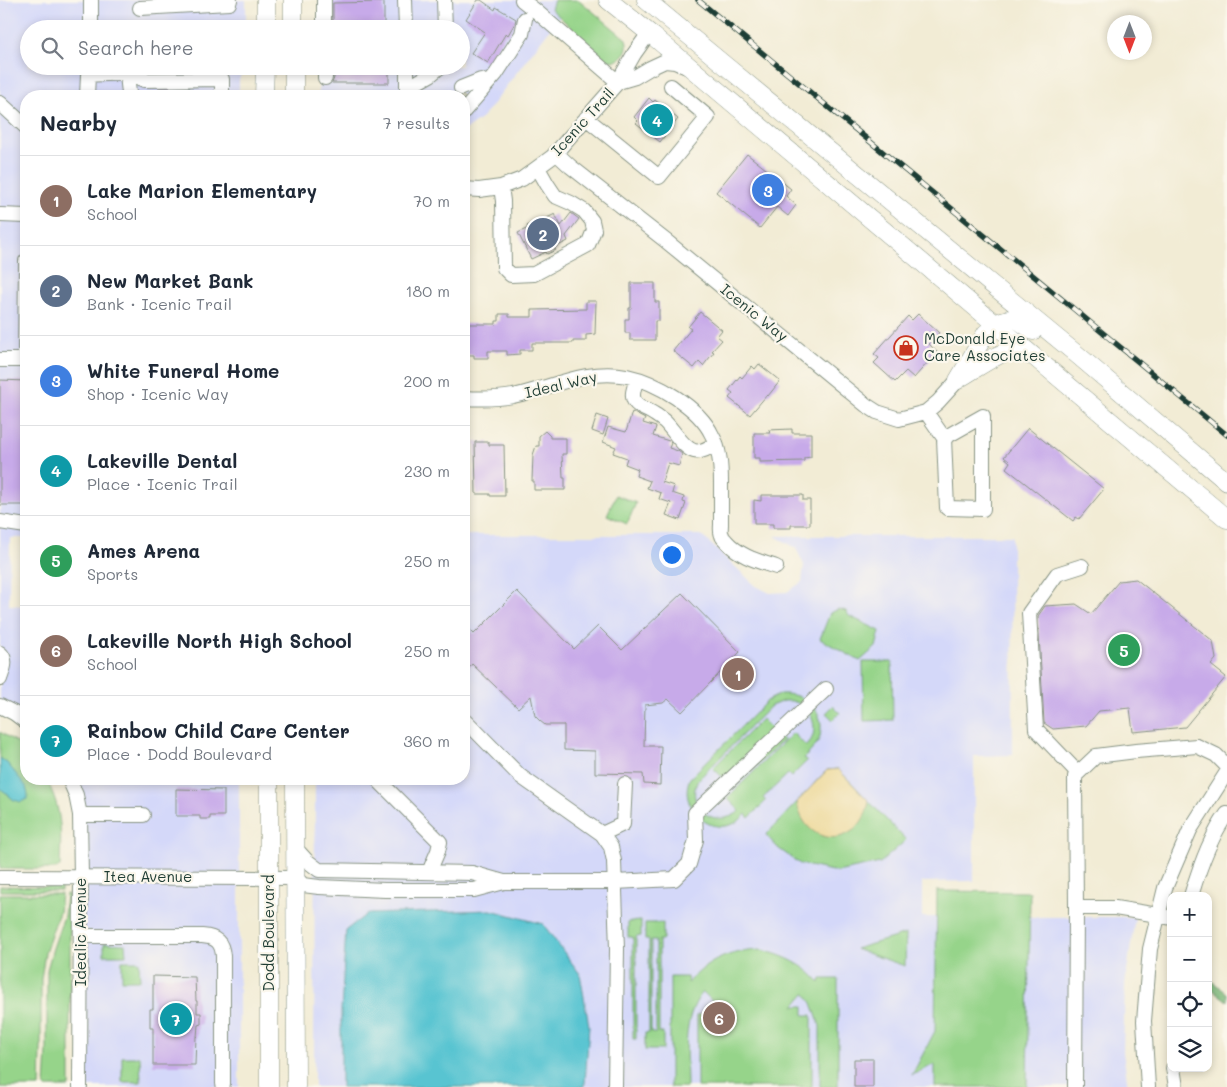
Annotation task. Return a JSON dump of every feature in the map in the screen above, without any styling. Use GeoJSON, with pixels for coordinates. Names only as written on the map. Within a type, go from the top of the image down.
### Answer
{"type":"FeatureCollection","features":[{"type":"Feature","properties":{"kind":"main road"},"geometry":{"type":"LineString","coordinates":[[266,0],[266,20]]}},
{"type":"Feature","properties":{"kind":"main road"},"geometry":{"type":"LineString","coordinates":[[293,0],[293,20]]}},
{"type":"Feature","properties":{"kind":"main road"},"geometry":{"type":"LineString","coordinates":[[608,0],[650,33],[1227,519]]}},
{"type":"Feature","properties":{"kind":"main road"},"geometry":{"type":"LineString","coordinates":[[646,0],[1074,352],[1227,482]]}},
{"type":"Feature","properties":{"kind":"main road"},"geometry":{"type":"LineString","coordinates":[[650,33],[658,28],[667,28],[676,32],[689,44],[714,57]]}},
{"type":"Feature","properties":{"kind":"main road"},"geometry":{"type":"LineString","coordinates":[[294,75],[294,90]]}},
{"type":"Feature","properties":{"kind":"main road"},"geometry":{"type":"LineString","coordinates":[[958,380],[986,333],[1002,321],[1009,319],[1017,319],[1046,339],[1074,352]]}},
{"type":"Feature","properties":{"kind":"main road"},"geometry":{"type":"LineString","coordinates":[[958,380],[1004,353],[1015,350],[1038,360]]}},
{"type":"Feature","properties":{"kind":"main road","name":"Dodd Boulevard"},"geometry":{"type":"LineString","coordinates":[[269,785],[269,1087]]}},
{"type":"Feature","properties":{"kind":"main road","name":"Dodd Boulevard"},"geometry":{"type":"LineString","coordinates":[[296,785],[296,1087]]}},
{"type":"Feature","properties":{"kind":"street"},"geometry":{"type":"LineString","coordinates":[[91,0],[91,20]]}},
{"type":"Feature","properties":{"kind":"street"},"geometry":{"type":"LineString","coordinates":[[140,8],[229,3],[230,0]]}},
{"type":"Feature","properties":{"kind":"street"},"geometry":{"type":"LineString","coordinates":[[324,0],[324,20]]}},
{"type":"Feature","properties":{"kind":"street"},"geometry":{"type":"LineString","coordinates":[[406,0],[406,20]]}},
{"type":"Feature","properties":{"kind":"street"},"geometry":{"type":"LineString","coordinates":[[444,0],[445,20]]}},
{"type":"Feature","properties":{"kind":"street"},"geometry":{"type":"LineString","coordinates":[[468,90],[489,72],[526,9]]}},
{"type":"Feature","properties":{"kind":"street"},"geometry":{"type":"LineString","coordinates":[[526,9],[618,82]]}},
{"type":"Feature","properties":{"kind":"street"},"geometry":{"type":"LineString","coordinates":[[470,90],[496,74],[522,34],[526,9]]}},
{"type":"Feature","properties":{"kind":"street","name":"Icenic Trail"},"geometry":{"type":"LineString","coordinates":[[470,189],[501,187],[522,179],[552,157],[618,82],[634,54],[650,33]]}},
{"type":"Feature","properties":{"kind":"street","name":"Icenic Trail"},"geometry":{"type":"LineString","coordinates":[[618,82],[635,77],[665,61],[675,62],[692,69]]}},
{"type":"Feature","properties":{"kind":"street"},"geometry":{"type":"LineString","coordinates":[[87,90],[88,75]]}},
{"type":"Feature","properties":{"kind":"street"},"geometry":{"type":"LineString","coordinates":[[129,90],[127,75],[134,75],[144,80],[222,79],[222,90]]}},
{"type":"Feature","properties":{"kind":"street"},"geometry":{"type":"LineString","coordinates":[[407,75],[407,90]]}},
{"type":"Feature","properties":{"kind":"street"},"geometry":{"type":"LineString","coordinates":[[410,90],[430,75]]}},
{"type":"Feature","properties":{"kind":"street"},"geometry":{"type":"LineString","coordinates":[[586,118],[658,177],[708,117],[671,86]]}},
{"type":"Feature","properties":{"kind":"street"},"geometry":{"type":"LineString","coordinates":[[0,103],[20,121]]}},
{"type":"Feature","properties":{"kind":"street","name":"Icenic Way"},"geometry":{"type":"LineString","coordinates":[[556,153],[866,405],[877,412],[899,418],[926,412]]}},
{"type":"Feature","properties":{"kind":"street"},"geometry":{"type":"LineString","coordinates":[[501,187],[504,268],[511,275],[534,274],[588,245],[594,230],[592,221],[584,211],[555,196],[538,168]]}},
{"type":"Feature","properties":{"kind":"street"},"geometry":{"type":"LineString","coordinates":[[0,215],[20,216]]}},
{"type":"Feature","properties":{"kind":"street"},"geometry":{"type":"LineString","coordinates":[[0,360],[20,360]]}},
{"type":"Feature","properties":{"kind":"street","name":"Ideal Way"},"geometry":{"type":"LineString","coordinates":[[470,398],[488,399],[511,396],[591,375],[614,375],[637,379],[667,393],[690,408],[704,422],[713,435],[721,469],[722,536],[730,546],[749,558],[776,567]]}},
{"type":"Feature","properties":{"kind":"street"},"geometry":{"type":"LineString","coordinates":[[637,379],[633,391],[633,399],[636,404],[663,420],[687,448],[699,452],[716,443]]}},
{"type":"Feature","properties":{"kind":"street"},"geometry":{"type":"LineString","coordinates":[[944,438],[984,416],[983,509],[947,508],[944,438],[926,412],[958,380]]}},
{"type":"Feature","properties":{"kind":"street"},"geometry":{"type":"LineString","coordinates":[[0,522],[20,525]]}},
{"type":"Feature","properties":{"kind":"street"},"geometry":{"type":"LineString","coordinates":[[1078,773],[1036,729],[1029,613],[1057,574],[1082,566]]}},
{"type":"Feature","properties":{"kind":"street"},"geometry":{"type":"LineString","coordinates":[[0,653],[4,656],[4,661],[0,679]]}},
{"type":"Feature","properties":{"kind":"street"},"geometry":{"type":"LineString","coordinates":[[296,878],[303,885],[385,890],[474,890],[504,882],[615,882],[674,879],[689,864],[696,840],[695,813],[826,689]]}},
{"type":"Feature","properties":{"kind":"street"},"geometry":{"type":"LineString","coordinates":[[0,706],[20,718]]}},
{"type":"Feature","properties":{"kind":"street"},"geometry":{"type":"LineString","coordinates":[[470,726],[520,776],[602,834],[611,847],[615,882],[615,1087]]}},
{"type":"Feature","properties":{"kind":"street"},"geometry":{"type":"LineString","coordinates":[[1075,1087],[1075,776],[1096,756],[1197,746],[1216,755],[1227,766]]}},
{"type":"Feature","properties":{"kind":"street"},"geometry":{"type":"LineString","coordinates":[[1148,1087],[1144,1021],[1150,949],[1164,916],[1165,888],[1190,830],[1227,772]]}},
{"type":"Feature","properties":{"kind":"street"},"geometry":{"type":"LineString","coordinates":[[602,834],[623,824],[625,784]]}},
{"type":"Feature","properties":{"kind":"street","name":"Idealic Avenue"},"geometry":{"type":"LineString","coordinates":[[72,785],[80,815],[80,1087]]}},
{"type":"Feature","properties":{"kind":"street"},"geometry":{"type":"LineString","coordinates":[[383,785],[440,842],[429,872]]}},
{"type":"Feature","properties":{"kind":"street"},"geometry":{"type":"LineString","coordinates":[[1192,892],[1196,877],[1218,826],[1227,814]]}},
{"type":"Feature","properties":{"kind":"street"},"geometry":{"type":"LineString","coordinates":[[80,815],[143,815]]}},
{"type":"Feature","properties":{"kind":"street"},"geometry":{"type":"LineString","coordinates":[[296,849],[319,870],[472,873],[504,882]]}},
{"type":"Feature","properties":{"kind":"street","name":"Itea Avenue"},"geometry":{"type":"LineString","coordinates":[[0,877],[296,878]]}},
{"type":"Feature","properties":{"kind":"street"},"geometry":{"type":"LineString","coordinates":[[1076,908],[1116,908],[1164,916]]}},
{"type":"Feature","properties":{"kind":"street"},"geometry":{"type":"LineString","coordinates":[[81,936],[202,936],[217,940],[221,945],[223,956],[223,1084]]}},
{"type":"Feature","properties":{"kind":"street"},"geometry":{"type":"LineString","coordinates":[[1174,1072],[1176,1087]]}},
{"type":"Feature","properties":{"kind":"shaded area"},"geometry":{"type":"Polygon","coordinates":[[[0,0],[246,0],[246,20],[20,20],[20,75],[241,75],[239,90],[20,90],[20,538],[10,538],[9,605],[20,606],[20,718],[0,706],[0,0]]]}},
{"type":"Feature","properties":{"kind":"shaded area"},"geometry":{"type":"Polygon","coordinates":[[[319,0],[563,0],[569,4],[482,118],[470,127],[470,90],[319,90],[319,75],[470,75],[470,20],[319,20],[319,0]]]}},
{"type":"Feature","properties":{"kind":"shaded area"},"geometry":{"type":"Polygon","coordinates":[[[470,535],[701,535],[756,586],[770,593],[787,592],[802,582],[804,565],[796,548],[775,536],[1012,536],[1013,755],[974,756],[974,881],[922,882],[922,917],[1135,917],[1125,984],[1123,1052],[1128,1087],[314,1087],[315,785],[470,785],[470,535]]]}},
{"type":"Feature","properties":{"kind":"shaded area"},"geometry":{"type":"Polygon","coordinates":[[[70,785],[239,785],[239,1087],[80,1087],[81,877],[70,785]]]}},
{"type":"Feature","properties":{"kind":"green space"},"geometry":{"type":"Polygon","coordinates":[[[554,0],[579,0],[626,39],[627,48],[625,53],[618,60],[608,61],[551,9],[554,0]]]}},
{"type":"Feature","properties":{"kind":"green space"},"geometry":{"type":"Polygon","coordinates":[[[616,495],[636,503],[627,524],[607,515],[616,495]]]}},
{"type":"Feature","properties":{"kind":"green space"},"geometry":{"type":"Polygon","coordinates":[[[839,609],[846,611],[849,616],[880,631],[876,647],[860,661],[820,639],[830,613],[839,609]]]}},
{"type":"Feature","properties":{"kind":"green space"},"geometry":{"type":"Polygon","coordinates":[[[863,662],[892,662],[893,720],[864,721],[863,662]]]}},
{"type":"Feature","properties":{"kind":"green space"},"geometry":{"type":"Polygon","coordinates":[[[780,694],[787,694],[807,701],[816,710],[821,724],[818,741],[804,758],[807,761],[791,777],[788,774],[763,798],[766,801],[749,818],[746,814],[735,823],[723,826],[713,825],[704,821],[691,807],[688,798],[687,788],[690,778],[767,701],[780,694]],[[783,701],[771,706],[698,780],[695,799],[704,813],[712,817],[721,818],[730,817],[740,811],[727,798],[793,733],[806,746],[811,741],[814,728],[813,721],[806,709],[792,701],[783,701]]]}},
{"type":"Feature","properties":{"kind":"green space"},"geometry":{"type":"Polygon","coordinates":[[[833,706],[840,713],[833,720],[826,713],[833,706]]]}},
{"type":"Feature","properties":{"kind":"green space"},"geometry":{"type":"Polygon","coordinates":[[[762,719],[783,740],[733,788],[713,768],[762,719]]]}},
{"type":"Feature","properties":{"kind":"green space"},"geometry":{"type":"Polygon","coordinates":[[[0,732],[20,746],[20,785],[49,785],[60,822],[60,867],[53,869],[0,869],[0,788],[14,800],[16,774],[0,758],[0,732]]]}},
{"type":"Feature","properties":{"kind":"green space"},"geometry":{"type":"Polygon","coordinates":[[[838,769],[906,840],[880,863],[837,872],[800,864],[778,848],[766,835],[827,770],[838,769]]]}},
{"type":"Feature","properties":{"kind":"green space"},"geometry":{"type":"Polygon","coordinates":[[[0,886],[61,887],[61,891],[0,891],[0,886]]]}},
{"type":"Feature","properties":{"kind":"green space"},"geometry":{"type":"Polygon","coordinates":[[[937,891],[1030,892],[1027,1087],[935,1087],[935,1064],[912,1075],[935,1031],[937,891]]]}},
{"type":"Feature","properties":{"kind":"green space"},"geometry":{"type":"Polygon","coordinates":[[[0,894],[61,894],[59,912],[45,953],[41,979],[40,1087],[0,1087],[0,894]]]}},
{"type":"Feature","properties":{"kind":"green space"},"geometry":{"type":"Polygon","coordinates":[[[66,894],[68,894],[70,901],[70,1087],[45,1087],[47,970],[64,916],[66,894]]]}},
{"type":"Feature","properties":{"kind":"green space"},"geometry":{"type":"Polygon","coordinates":[[[641,921],[641,936],[636,937],[636,1039],[633,1039],[633,937],[628,937],[628,922],[641,921]]]}},
{"type":"Feature","properties":{"kind":"green space"},"geometry":{"type":"Polygon","coordinates":[[[645,923],[663,923],[663,940],[659,940],[659,1033],[663,1033],[663,1050],[645,1050],[645,1033],[649,1033],[649,940],[645,940],[645,923]],[[651,940],[651,1033],[656,1033],[656,940],[651,940]]]}},
{"type":"Feature","properties":{"kind":"green space"},"geometry":{"type":"Polygon","coordinates":[[[906,934],[905,966],[855,949],[906,934]]]}},
{"type":"Feature","properties":{"kind":"green space"},"geometry":{"type":"Polygon","coordinates":[[[104,943],[125,944],[126,955],[104,955],[104,943]]]}},
{"type":"Feature","properties":{"kind":"green space"},"geometry":{"type":"Polygon","coordinates":[[[762,950],[794,962],[808,971],[820,983],[821,979],[838,979],[838,1087],[820,1087],[820,1026],[812,1003],[805,993],[794,1006],[804,1006],[804,1015],[812,1015],[812,1087],[697,1087],[697,1015],[705,1014],[705,1006],[716,1005],[703,992],[691,1013],[688,1025],[686,1050],[687,1087],[670,1087],[670,977],[687,977],[688,983],[712,962],[740,952],[762,950]]]}},
{"type":"Feature","properties":{"kind":"green space"},"geometry":{"type":"Polygon","coordinates":[[[122,961],[139,961],[140,980],[122,980],[122,961]]]}},
{"type":"Feature","properties":{"kind":"green space"},"geometry":{"type":"Polygon","coordinates":[[[1212,981],[1227,993],[1227,1001],[1212,989],[1212,981]]]}},
{"type":"Feature","properties":{"kind":"green space"},"geometry":{"type":"Polygon","coordinates":[[[122,1057],[140,1057],[141,1082],[122,1082],[122,1057]]]}},
{"type":"Feature","properties":{"kind":"sand"},"geometry":{"type":"Polygon","coordinates":[[[838,769],[869,801],[864,817],[856,828],[845,835],[833,838],[821,836],[811,829],[802,818],[797,802],[827,770],[838,769]]]}},
{"type":"Feature","properties":{"kind":"water"},"geometry":{"type":"Polygon","coordinates":[[[0,758],[7,763],[20,779],[20,785],[26,786],[27,799],[21,802],[14,800],[0,788],[0,758]]]}},
{"type":"Feature","properties":{"kind":"water"},"geometry":{"type":"Polygon","coordinates":[[[491,910],[543,924],[580,974],[589,1026],[585,1083],[583,1087],[341,1087],[341,1011],[346,930],[367,914],[491,910]]]}},
{"type":"Feature","properties":{"kind":"building"},"geometry":{"type":"Polygon","coordinates":[[[478,0],[481,0],[495,10],[496,7],[516,19],[508,35],[506,33],[488,63],[471,53],[485,32],[466,19],[478,0]]]}},
{"type":"Feature","properties":{"kind":"building"},"geometry":{"type":"Polygon","coordinates":[[[384,2],[384,20],[333,20],[333,3],[384,2]]]}},
{"type":"Feature","properties":{"kind":"building"},"geometry":{"type":"Polygon","coordinates":[[[334,75],[389,75],[389,83],[332,83],[334,75]]]}},
{"type":"Feature","properties":{"kind":"building"},"geometry":{"type":"Polygon","coordinates":[[[190,88],[190,90],[159,90],[190,88]]]}},
{"type":"Feature","properties":{"kind":"building"},"geometry":{"type":"Polygon","coordinates":[[[649,98],[653,102],[655,100],[678,119],[660,142],[636,123],[638,121],[634,117],[649,98]]]}},
{"type":"Feature","properties":{"kind":"building"},"geometry":{"type":"Polygon","coordinates":[[[747,154],[791,189],[786,196],[796,205],[788,216],[777,207],[760,228],[716,192],[747,154]]]}},
{"type":"Feature","properties":{"kind":"building"},"geometry":{"type":"Polygon","coordinates":[[[571,213],[579,219],[566,236],[568,241],[554,248],[556,250],[547,254],[546,252],[531,259],[518,233],[528,228],[527,226],[555,214],[561,226],[571,213]]]}},
{"type":"Feature","properties":{"kind":"building"},"geometry":{"type":"Polygon","coordinates":[[[631,283],[655,283],[655,302],[659,302],[659,321],[655,321],[655,340],[630,340],[630,333],[625,333],[625,319],[629,319],[629,308],[631,308],[631,283]]]}},
{"type":"Feature","properties":{"kind":"building"},"geometry":{"type":"Polygon","coordinates":[[[586,301],[596,301],[595,334],[586,335],[586,341],[573,341],[573,343],[532,343],[532,350],[520,350],[520,354],[507,355],[507,351],[488,351],[488,358],[474,358],[474,355],[470,355],[470,324],[496,324],[496,321],[499,321],[499,314],[509,314],[509,317],[532,317],[532,310],[586,309],[586,301]]]}},
{"type":"Feature","properties":{"kind":"building"},"geometry":{"type":"Polygon","coordinates":[[[700,312],[722,330],[717,336],[722,340],[712,351],[714,352],[703,366],[699,362],[694,368],[673,351],[691,329],[688,327],[700,312]]]}},
{"type":"Feature","properties":{"kind":"building","name":"McDonald Eye Care Associates"},"geometry":{"type":"Polygon","coordinates":[[[918,314],[939,333],[929,344],[937,352],[914,378],[906,371],[895,382],[874,363],[879,358],[874,354],[908,316],[912,320],[918,314]]]}},
{"type":"Feature","properties":{"kind":"building"},"geometry":{"type":"Polygon","coordinates":[[[759,364],[780,381],[750,415],[729,398],[733,393],[729,390],[740,376],[742,378],[752,366],[755,369],[759,364]]]}},
{"type":"Feature","properties":{"kind":"building"},"geometry":{"type":"Polygon","coordinates":[[[0,380],[20,381],[20,505],[0,505],[0,380]]]}},
{"type":"Feature","properties":{"kind":"building"},"geometry":{"type":"Polygon","coordinates":[[[632,412],[645,419],[643,423],[656,427],[653,436],[669,441],[671,443],[669,448],[682,454],[679,466],[668,463],[662,482],[674,486],[672,493],[684,497],[683,502],[686,503],[680,520],[666,515],[671,503],[659,499],[661,493],[647,488],[650,481],[636,476],[638,469],[625,464],[627,458],[613,453],[616,447],[603,442],[608,427],[626,432],[632,412]]]}},
{"type":"Feature","properties":{"kind":"building"},"geometry":{"type":"Polygon","coordinates":[[[597,415],[608,419],[603,435],[592,431],[597,415]]]}},
{"type":"Feature","properties":{"kind":"building"},"geometry":{"type":"Polygon","coordinates":[[[1028,428],[1104,489],[1079,519],[1076,517],[1073,521],[1006,468],[1010,462],[1004,457],[1028,428]]]}},
{"type":"Feature","properties":{"kind":"building"},"geometry":{"type":"Polygon","coordinates":[[[792,429],[792,433],[811,433],[811,457],[804,458],[804,461],[760,462],[760,458],[754,458],[754,433],[771,433],[768,430],[792,429]]]}},
{"type":"Feature","properties":{"kind":"building"},"geometry":{"type":"Polygon","coordinates":[[[545,431],[550,438],[566,438],[566,454],[562,454],[565,490],[534,490],[534,481],[532,481],[533,455],[536,446],[539,446],[539,436],[545,431]]]}},
{"type":"Feature","properties":{"kind":"building"},"geometry":{"type":"Polygon","coordinates":[[[475,442],[489,442],[489,445],[504,445],[505,496],[476,494],[475,442]]]}},
{"type":"Feature","properties":{"kind":"building"},"geometry":{"type":"Polygon","coordinates":[[[761,495],[803,495],[803,500],[810,500],[810,525],[791,525],[791,528],[773,528],[773,524],[754,524],[754,500],[761,501],[761,495]]]}},
{"type":"Feature","properties":{"kind":"building"},"geometry":{"type":"Polygon","coordinates":[[[1136,579],[1213,641],[1216,659],[1211,665],[1226,677],[1185,727],[1133,732],[1130,708],[1099,711],[1086,726],[1053,729],[1044,723],[1038,616],[1045,606],[1076,604],[1091,614],[1119,581],[1136,579]]]}},
{"type":"Feature","properties":{"kind":"building"},"geometry":{"type":"Polygon","coordinates":[[[517,591],[574,649],[598,626],[622,650],[682,593],[740,652],[682,712],[668,699],[663,703],[645,705],[644,746],[661,746],[660,785],[644,784],[643,774],[595,773],[595,751],[564,750],[564,725],[545,725],[535,716],[531,696],[518,708],[472,664],[470,666],[470,630],[474,634],[517,591]]]}},
{"type":"Feature","properties":{"kind":"building"},"geometry":{"type":"Polygon","coordinates":[[[176,789],[224,790],[224,816],[210,816],[210,819],[200,819],[200,816],[176,816],[176,789]]]}},
{"type":"Feature","properties":{"kind":"building"},"geometry":{"type":"Polygon","coordinates":[[[153,976],[195,977],[197,1013],[201,1013],[201,1024],[198,1025],[196,1036],[195,1065],[153,1065],[153,1028],[150,1028],[150,1009],[153,1009],[153,976]]]}},
{"type":"Feature","properties":{"kind":"building"},"geometry":{"type":"Polygon","coordinates":[[[854,1059],[873,1059],[873,1087],[854,1087],[854,1059]]]}},
{"type":"Feature","properties":{"kind":"railway"},"geometry":{"type":"LineString","coordinates":[[698,0],[1227,435]]}},
{"type":"Feature","properties":{"kind":"place","name":"Lakeville Dental"},"geometry":{"type":"Point","coordinates":[657,120]}},
{"type":"Feature","properties":{"kind":"place","name":"White Funeral Home"},"geometry":{"type":"Point","coordinates":[768,190]}},
{"type":"Feature","properties":{"kind":"place","name":"New Market Bank"},"geometry":{"type":"Point","coordinates":[543,234]}},
{"type":"Feature","properties":{"kind":"place","name":"McDonald Eye Care Associates"},"geometry":{"type":"Point","coordinates":[906,348]}},
{"type":"Feature","properties":{"kind":"place","name":"Ames Arena"},"geometry":{"type":"Point","coordinates":[1124,650]}},
{"type":"Feature","properties":{"kind":"place","name":"Lake Marion Elementary"},"geometry":{"type":"Point","coordinates":[738,674]}},
{"type":"Feature","properties":{"kind":"place","name":"Lakeville North High School"},"geometry":{"type":"Point","coordinates":[719,1018]}},
{"type":"Feature","properties":{"kind":"place","name":"Rainbow Child Care Center"},"geometry":{"type":"Point","coordinates":[176,1019]}}]}
